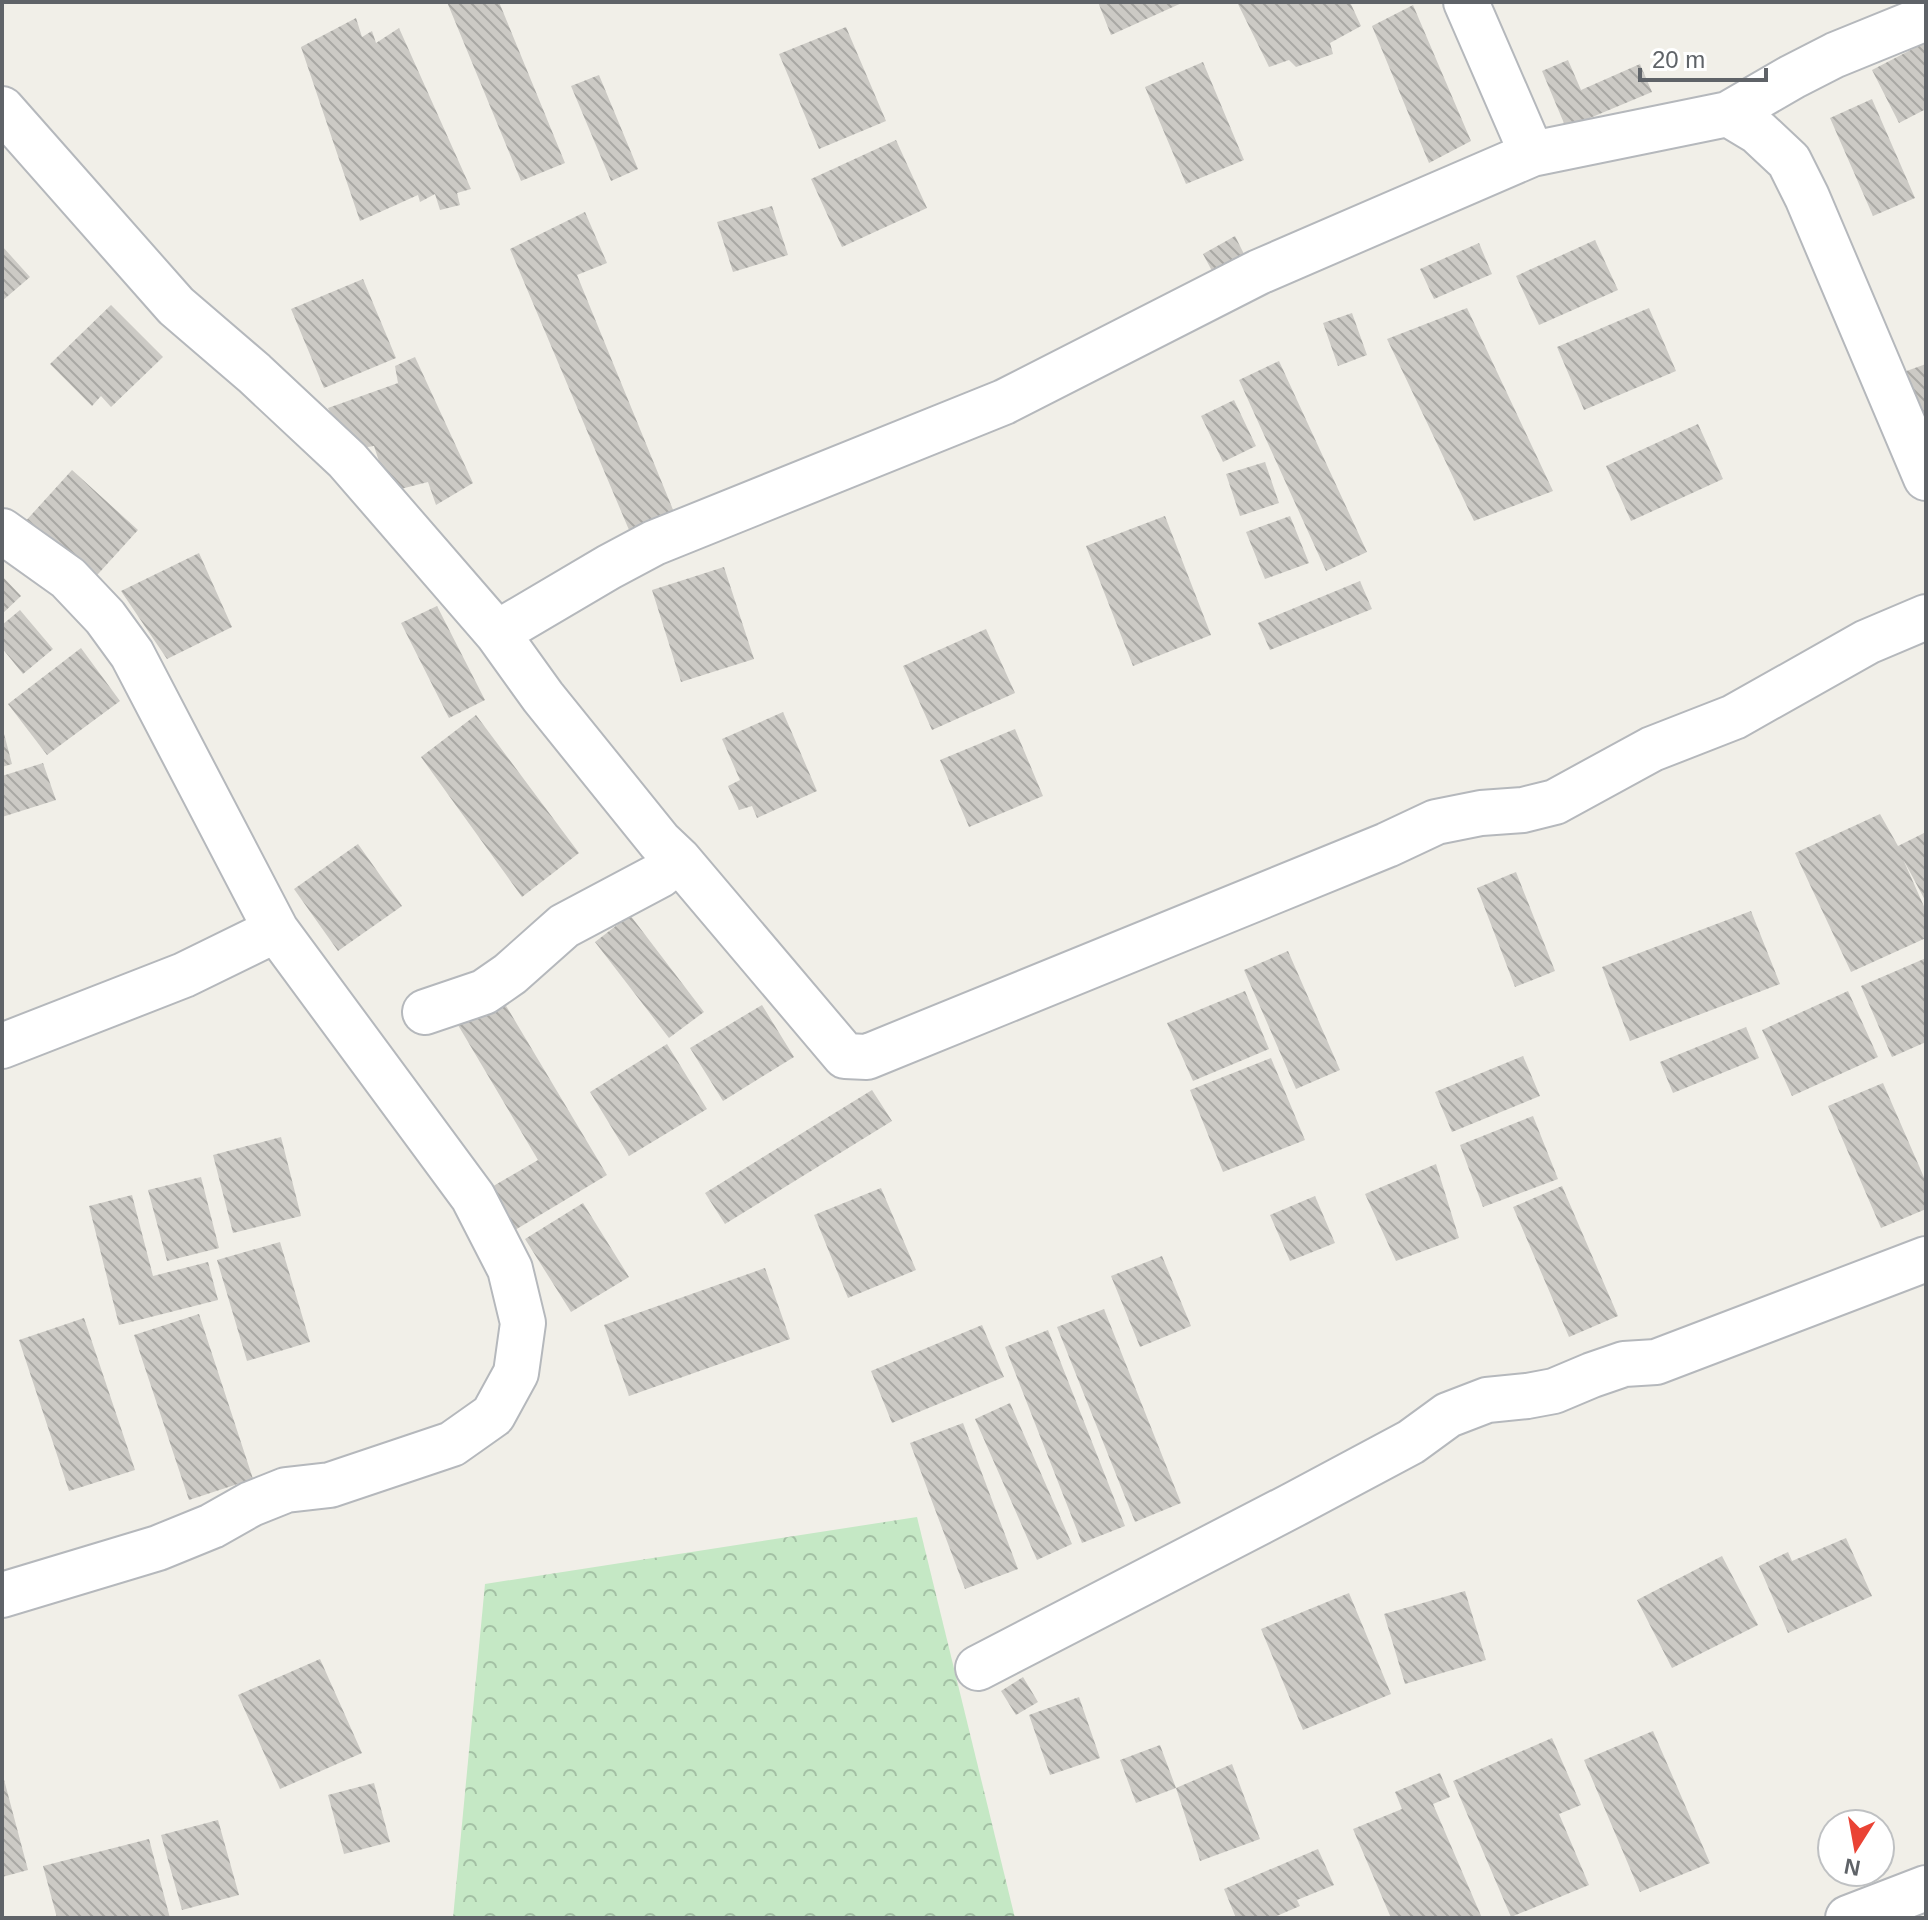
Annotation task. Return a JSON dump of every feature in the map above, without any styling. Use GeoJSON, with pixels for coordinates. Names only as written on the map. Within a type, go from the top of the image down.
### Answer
{"type":"FeatureCollection","features":[{"type":"Feature","properties":{"kind":"street"},"geometry":{"type":"LineString","coordinates":[[1466,2],[1532,154]]}},
{"type":"Feature","properties":{"kind":"street"},"geometry":{"type":"LineString","coordinates":[[497,633],[654,543],[1004,402],[1259,272],[1532,154],[1728,114],[1835,55],[1926,18]]}},
{"type":"Feature","properties":{"kind":"street"},"geometry":{"type":"LineString","coordinates":[[2,109],[176,306],[254,373],[347,460],[497,633],[543,697],[660,842],[679,860],[845,1056],[867,1057],[1387,845],[1436,822],[1481,813],[1523,810],[1555,802],[1652,749],[1734,717],[1867,642],[1926,617]]}},
{"type":"Feature","properties":{"kind":"street"},"geometry":{"type":"LineString","coordinates":[[1728,114],[1758,132],[1789,161],[1926,478]]}},
{"type":"Feature","properties":{"kind":"street"},"geometry":{"type":"LineString","coordinates":[[2,531],[68,578],[105,617],[132,654],[276,930],[473,1197],[510,1269],[523,1323],[516,1373],[493,1415],[452,1444],[330,1485],[286,1490],[158,1548],[2,1595]]}},
{"type":"Feature","properties":{"kind":"street"},"geometry":{"type":"LineString","coordinates":[[425,1012],[484,992],[510,974],[564,926],[660,875],[679,860]]}},
{"type":"Feature","properties":{"kind":"street"},"geometry":{"type":"LineString","coordinates":[[2,1046],[184,975],[276,930]]}},
{"type":"Feature","properties":{"kind":"street"},"geometry":{"type":"LineString","coordinates":[[978,1668],[1307,1498],[1411,1442],[1448,1415],[1487,1400],[1554,1391],[1624,1364],[1656,1362],[1926,1259]]}},
{"type":"Feature","properties":{"kind":"street"},"geometry":{"type":"LineString","coordinates":[[1848,1918],[1926,1888]]}},
{"type":"Feature","properties":{"kind":"green space"},"geometry":{"type":"Polygon","coordinates":[[[917,1517],[1015,1918],[453,1918],[485,1584],[917,1517]]]}},
{"type":"Feature","properties":{"kind":"building"},"geometry":{"type":"Polygon","coordinates":[[[447,2],[499,2],[565,163],[521,181],[447,2]]]}},
{"type":"Feature","properties":{"kind":"building"},"geometry":{"type":"Polygon","coordinates":[[[1098,2],[1184,2],[1111,35],[1098,2]]]}},
{"type":"Feature","properties":{"kind":"building"},"geometry":{"type":"Polygon","coordinates":[[[1237,2],[1350,2],[1361,26],[1330,43],[1333,54],[1296,67],[1289,60],[1269,67],[1237,2]]]}},
{"type":"Feature","properties":{"kind":"building"},"geometry":{"type":"Polygon","coordinates":[[[1413,5],[1471,141],[1429,163],[1372,26],[1413,5]]]}},
{"type":"Feature","properties":{"kind":"building"},"geometry":{"type":"Polygon","coordinates":[[[356,18],[362,37],[372,31],[376,43],[399,28],[471,189],[457,193],[460,205],[440,210],[435,194],[420,202],[418,195],[360,221],[301,47],[356,18]]]}},
{"type":"Feature","properties":{"kind":"building"},"geometry":{"type":"Polygon","coordinates":[[[846,27],[886,121],[819,149],[779,54],[846,27]]]}},
{"type":"Feature","properties":{"kind":"building"},"geometry":{"type":"Polygon","coordinates":[[[1926,42],[1926,109],[1899,123],[1872,70],[1926,42]]]}},
{"type":"Feature","properties":{"kind":"building"},"geometry":{"type":"Polygon","coordinates":[[[1568,60],[1581,90],[1640,64],[1652,92],[1566,128],[1542,71],[1568,60]]]}},
{"type":"Feature","properties":{"kind":"building"},"geometry":{"type":"Polygon","coordinates":[[[1203,62],[1244,160],[1186,184],[1145,87],[1203,62]]]}},
{"type":"Feature","properties":{"kind":"building"},"geometry":{"type":"Polygon","coordinates":[[[599,75],[638,169],[611,181],[571,86],[599,75]]]}},
{"type":"Feature","properties":{"kind":"building"},"geometry":{"type":"Polygon","coordinates":[[[1872,99],[1915,198],[1873,216],[1830,118],[1872,99]]]}},
{"type":"Feature","properties":{"kind":"building"},"geometry":{"type":"Polygon","coordinates":[[[896,140],[927,208],[842,247],[811,179],[896,140]]]}},
{"type":"Feature","properties":{"kind":"building"},"geometry":{"type":"Polygon","coordinates":[[[772,206],[788,255],[733,272],[717,222],[772,206]]]}},
{"type":"Feature","properties":{"kind":"building"},"geometry":{"type":"Polygon","coordinates":[[[585,212],[607,263],[577,275],[676,517],[632,537],[510,249],[585,212]]]}},
{"type":"Feature","properties":{"kind":"building"},"geometry":{"type":"Polygon","coordinates":[[[1235,236],[1250,266],[1220,286],[1203,254],[1235,236]]]}},
{"type":"Feature","properties":{"kind":"building"},"geometry":{"type":"Polygon","coordinates":[[[1595,240],[1618,290],[1539,325],[1516,276],[1595,240]]]}},
{"type":"Feature","properties":{"kind":"building"},"geometry":{"type":"Polygon","coordinates":[[[1479,243],[1492,274],[1434,299],[1420,269],[1479,243]]]}},
{"type":"Feature","properties":{"kind":"building"},"geometry":{"type":"Polygon","coordinates":[[[2,246],[30,277],[2,301],[2,246]]]}},
{"type":"Feature","properties":{"kind":"building"},"geometry":{"type":"Polygon","coordinates":[[[363,279],[396,358],[324,388],[291,309],[363,279]]]}},
{"type":"Feature","properties":{"kind":"building"},"geometry":{"type":"Polygon","coordinates":[[[111,305],[163,357],[111,407],[101,396],[92,406],[50,364],[111,305]]]}},
{"type":"Feature","properties":{"kind":"building"},"geometry":{"type":"Polygon","coordinates":[[[1467,308],[1553,491],[1474,521],[1387,339],[1467,308]]]}},
{"type":"Feature","properties":{"kind":"building"},"geometry":{"type":"Polygon","coordinates":[[[1649,308],[1676,371],[1584,410],[1557,347],[1649,308]]]}},
{"type":"Feature","properties":{"kind":"building"},"geometry":{"type":"Polygon","coordinates":[[[1352,313],[1367,355],[1338,366],[1323,323],[1352,313]]]}},
{"type":"Feature","properties":{"kind":"building"},"geometry":{"type":"Polygon","coordinates":[[[415,357],[473,483],[436,505],[428,482],[389,492],[374,446],[349,450],[328,408],[398,383],[395,366],[415,357]]]}},
{"type":"Feature","properties":{"kind":"building"},"geometry":{"type":"Polygon","coordinates":[[[1279,361],[1367,552],[1326,571],[1239,380],[1279,361]]]}},
{"type":"Feature","properties":{"kind":"building"},"geometry":{"type":"Polygon","coordinates":[[[1926,364],[1926,452],[1898,374],[1926,364]]]}},
{"type":"Feature","properties":{"kind":"building"},"geometry":{"type":"Polygon","coordinates":[[[1234,400],[1256,446],[1223,462],[1201,416],[1234,400]]]}},
{"type":"Feature","properties":{"kind":"building"},"geometry":{"type":"Polygon","coordinates":[[[1698,424],[1723,479],[1631,521],[1606,466],[1698,424]]]}},
{"type":"Feature","properties":{"kind":"building"},"geometry":{"type":"Polygon","coordinates":[[[1265,462],[1279,503],[1240,516],[1226,474],[1265,462]]]}},
{"type":"Feature","properties":{"kind":"building"},"geometry":{"type":"Polygon","coordinates":[[[72,470],[138,530],[89,584],[23,524],[72,470]]]}},
{"type":"Feature","properties":{"kind":"building"},"geometry":{"type":"Polygon","coordinates":[[[1165,516],[1211,635],[1133,666],[1086,546],[1165,516]]]}},
{"type":"Feature","properties":{"kind":"building"},"geometry":{"type":"Polygon","coordinates":[[[1290,516],[1309,563],[1265,579],[1246,532],[1290,516]]]}},
{"type":"Feature","properties":{"kind":"building"},"geometry":{"type":"Polygon","coordinates":[[[199,553],[232,627],[167,659],[121,591],[199,553]]]}},
{"type":"Feature","properties":{"kind":"building"},"geometry":{"type":"Polygon","coordinates":[[[724,567],[754,659],[681,682],[652,590],[724,567]]]}},
{"type":"Feature","properties":{"kind":"building"},"geometry":{"type":"Polygon","coordinates":[[[2,576],[21,596],[2,614],[2,576]]]}},
{"type":"Feature","properties":{"kind":"building"},"geometry":{"type":"Polygon","coordinates":[[[1360,581],[1372,609],[1270,650],[1258,623],[1360,581]]]}},
{"type":"Feature","properties":{"kind":"building"},"geometry":{"type":"Polygon","coordinates":[[[437,606],[485,700],[449,718],[401,623],[437,606]]]}},
{"type":"Feature","properties":{"kind":"building"},"geometry":{"type":"Polygon","coordinates":[[[20,610],[53,649],[23,674],[2,648],[2,625],[20,610]]]}},
{"type":"Feature","properties":{"kind":"building"},"geometry":{"type":"Polygon","coordinates":[[[986,629],[1015,693],[932,730],[903,666],[986,629]]]}},
{"type":"Feature","properties":{"kind":"building"},"geometry":{"type":"Polygon","coordinates":[[[81,648],[120,701],[47,755],[8,704],[81,648]]]}},
{"type":"Feature","properties":{"kind":"building"},"geometry":{"type":"Polygon","coordinates":[[[783,712],[817,791],[757,818],[752,806],[739,810],[728,786],[740,780],[722,739],[783,712]]]}},
{"type":"Feature","properties":{"kind":"building"},"geometry":{"type":"Polygon","coordinates":[[[476,715],[579,853],[522,897],[421,757],[476,715]]]}},
{"type":"Feature","properties":{"kind":"building"},"geometry":{"type":"Polygon","coordinates":[[[1015,729],[1043,796],[969,827],[940,760],[1015,729]]]}},
{"type":"Feature","properties":{"kind":"building"},"geometry":{"type":"Polygon","coordinates":[[[2,731],[12,764],[2,767],[2,731]]]}},
{"type":"Feature","properties":{"kind":"building"},"geometry":{"type":"Polygon","coordinates":[[[43,763],[56,800],[2,817],[2,776],[43,763]]]}},
{"type":"Feature","properties":{"kind":"building"},"geometry":{"type":"Polygon","coordinates":[[[1880,814],[1898,846],[1926,832],[1926,902],[1903,859],[1926,911],[1926,938],[1851,972],[1795,853],[1880,814]]]}},
{"type":"Feature","properties":{"kind":"building"},"geometry":{"type":"Polygon","coordinates":[[[358,844],[402,906],[338,951],[294,889],[358,844]]]}},
{"type":"Feature","properties":{"kind":"building"},"geometry":{"type":"Polygon","coordinates":[[[1516,872],[1555,971],[1515,987],[1477,888],[1516,872]]]}},
{"type":"Feature","properties":{"kind":"building"},"geometry":{"type":"Polygon","coordinates":[[[1751,911],[1780,984],[1630,1041],[1602,967],[1751,911]]]}},
{"type":"Feature","properties":{"kind":"building"},"geometry":{"type":"Polygon","coordinates":[[[630,915],[704,1012],[669,1038],[595,942],[630,915]]]}},
{"type":"Feature","properties":{"kind":"building"},"geometry":{"type":"Polygon","coordinates":[[[1288,951],[1340,1070],[1296,1089],[1244,970],[1288,951]]]}},
{"type":"Feature","properties":{"kind":"building"},"geometry":{"type":"Polygon","coordinates":[[[1926,958],[1926,1042],[1892,1057],[1861,986],[1926,958]]]}},
{"type":"Feature","properties":{"kind":"building"},"geometry":{"type":"Polygon","coordinates":[[[1245,991],[1269,1049],[1193,1081],[1167,1023],[1245,991]]]}},
{"type":"Feature","properties":{"kind":"building"},"geometry":{"type":"Polygon","coordinates":[[[1848,991],[1878,1057],[1792,1096],[1762,1030],[1848,991]]]}},
{"type":"Feature","properties":{"kind":"building"},"geometry":{"type":"Polygon","coordinates":[[[499,994],[607,1175],[515,1230],[490,1188],[538,1160],[455,1020],[499,994]]]}},
{"type":"Feature","properties":{"kind":"building"},"geometry":{"type":"Polygon","coordinates":[[[762,1005],[794,1057],[723,1101],[690,1048],[762,1005]]]}},
{"type":"Feature","properties":{"kind":"building"},"geometry":{"type":"Polygon","coordinates":[[[1746,1027],[1759,1058],[1673,1093],[1660,1062],[1746,1027]]]}},
{"type":"Feature","properties":{"kind":"building"},"geometry":{"type":"Polygon","coordinates":[[[667,1044],[707,1109],[629,1156],[590,1092],[667,1044]]]}},
{"type":"Feature","properties":{"kind":"building"},"geometry":{"type":"Polygon","coordinates":[[[1523,1056],[1540,1096],[1452,1132],[1435,1092],[1523,1056]]]}},
{"type":"Feature","properties":{"kind":"building"},"geometry":{"type":"Polygon","coordinates":[[[1271,1058],[1305,1140],[1223,1172],[1190,1090],[1271,1058]]]}},
{"type":"Feature","properties":{"kind":"building"},"geometry":{"type":"Polygon","coordinates":[[[1883,1083],[1926,1182],[1926,1209],[1881,1228],[1828,1106],[1883,1083]]]}},
{"type":"Feature","properties":{"kind":"building"},"geometry":{"type":"Polygon","coordinates":[[[872,1090],[892,1121],[725,1224],[705,1193],[872,1090]]]}},
{"type":"Feature","properties":{"kind":"building"},"geometry":{"type":"Polygon","coordinates":[[[1533,1116],[1558,1179],[1483,1207],[1460,1145],[1533,1116]]]}},
{"type":"Feature","properties":{"kind":"building"},"geometry":{"type":"Polygon","coordinates":[[[281,1137],[301,1216],[233,1233],[213,1155],[281,1137]]]}},
{"type":"Feature","properties":{"kind":"building"},"geometry":{"type":"Polygon","coordinates":[[[1436,1164],[1459,1238],[1396,1261],[1365,1194],[1436,1164]]]}},
{"type":"Feature","properties":{"kind":"building"},"geometry":{"type":"Polygon","coordinates":[[[201,1177],[219,1248],[167,1261],[148,1190],[201,1177]]]}},
{"type":"Feature","properties":{"kind":"building"},"geometry":{"type":"Polygon","coordinates":[[[1562,1186],[1618,1316],[1569,1337],[1513,1207],[1562,1186]]]}},
{"type":"Feature","properties":{"kind":"building"},"geometry":{"type":"Polygon","coordinates":[[[881,1188],[916,1270],[848,1298],[814,1215],[881,1188]]]}},
{"type":"Feature","properties":{"kind":"building"},"geometry":{"type":"Polygon","coordinates":[[[132,1195],[153,1276],[208,1262],[218,1300],[119,1325],[89,1206],[132,1195]]]}},
{"type":"Feature","properties":{"kind":"building"},"geometry":{"type":"Polygon","coordinates":[[[1315,1196],[1335,1243],[1290,1261],[1270,1215],[1315,1196]]]}},
{"type":"Feature","properties":{"kind":"building"},"geometry":{"type":"Polygon","coordinates":[[[583,1203],[629,1277],[571,1312],[525,1239],[583,1203]]]}},
{"type":"Feature","properties":{"kind":"building"},"geometry":{"type":"Polygon","coordinates":[[[280,1242],[310,1342],[247,1361],[217,1260],[280,1242]]]}},
{"type":"Feature","properties":{"kind":"building"},"geometry":{"type":"Polygon","coordinates":[[[1162,1256],[1191,1326],[1140,1347],[1111,1276],[1162,1256]]]}},
{"type":"Feature","properties":{"kind":"building"},"geometry":{"type":"Polygon","coordinates":[[[765,1268],[790,1339],[629,1396],[604,1325],[765,1268]]]}},
{"type":"Feature","properties":{"kind":"building"},"geometry":{"type":"Polygon","coordinates":[[[1104,1309],[1181,1503],[1135,1522],[1057,1327],[1104,1309]]]}},
{"type":"Feature","properties":{"kind":"building"},"geometry":{"type":"Polygon","coordinates":[[[199,1314],[253,1479],[189,1500],[134,1335],[199,1314]]]}},
{"type":"Feature","properties":{"kind":"building"},"geometry":{"type":"Polygon","coordinates":[[[84,1318],[135,1470],[69,1491],[19,1340],[84,1318]]]}},
{"type":"Feature","properties":{"kind":"building"},"geometry":{"type":"Polygon","coordinates":[[[982,1325],[1004,1377],[892,1423],[871,1371],[982,1325]]]}},
{"type":"Feature","properties":{"kind":"building"},"geometry":{"type":"Polygon","coordinates":[[[1048,1330],[1125,1526],[1082,1543],[1005,1347],[1048,1330]]]}},
{"type":"Feature","properties":{"kind":"building"},"geometry":{"type":"Polygon","coordinates":[[[1010,1403],[1072,1544],[1037,1560],[975,1419],[1010,1403]]]}},
{"type":"Feature","properties":{"kind":"building"},"geometry":{"type":"Polygon","coordinates":[[[963,1423],[1018,1569],[965,1589],[910,1443],[963,1423]]]}},
{"type":"Feature","properties":{"kind":"building"},"geometry":{"type":"Polygon","coordinates":[[[1846,1538],[1872,1596],[1788,1633],[1759,1566],[1788,1552],[1792,1561],[1846,1538]]]}},
{"type":"Feature","properties":{"kind":"building"},"geometry":{"type":"Polygon","coordinates":[[[1722,1556],[1758,1625],[1672,1668],[1637,1600],[1722,1556]]]}},
{"type":"Feature","properties":{"kind":"building"},"geometry":{"type":"Polygon","coordinates":[[[1465,1591],[1486,1660],[1405,1684],[1384,1614],[1465,1591]]]}},
{"type":"Feature","properties":{"kind":"building"},"geometry":{"type":"Polygon","coordinates":[[[1349,1593],[1391,1694],[1303,1730],[1261,1629],[1349,1593]]]}},
{"type":"Feature","properties":{"kind":"building"},"geometry":{"type":"Polygon","coordinates":[[[320,1659],[362,1753],[280,1789],[238,1695],[320,1659]]]}},
{"type":"Feature","properties":{"kind":"building"},"geometry":{"type":"Polygon","coordinates":[[[1023,1677],[1038,1702],[1016,1715],[1001,1691],[1023,1677]]]}},
{"type":"Feature","properties":{"kind":"building"},"geometry":{"type":"Polygon","coordinates":[[[1079,1697],[1100,1758],[1050,1775],[1029,1715],[1079,1697]]]}},
{"type":"Feature","properties":{"kind":"building"},"geometry":{"type":"Polygon","coordinates":[[[1653,1731],[1710,1863],[1640,1892],[1584,1760],[1653,1731]]]}},
{"type":"Feature","properties":{"kind":"building"},"geometry":{"type":"Polygon","coordinates":[[[1552,1738],[1581,1805],[1559,1814],[1589,1885],[1511,1917],[1453,1781],[1552,1738]]]}},
{"type":"Feature","properties":{"kind":"building"},"geometry":{"type":"Polygon","coordinates":[[[1160,1745],[1176,1788],[1136,1803],[1120,1760],[1160,1745]]]}},
{"type":"Feature","properties":{"kind":"building"},"geometry":{"type":"Polygon","coordinates":[[[1232,1764],[1260,1839],[1200,1861],[1176,1788],[1232,1764]]]}},
{"type":"Feature","properties":{"kind":"building"},"geometry":{"type":"Polygon","coordinates":[[[2,1772],[28,1870],[2,1877],[2,1772]]]}},
{"type":"Feature","properties":{"kind":"building"},"geometry":{"type":"Polygon","coordinates":[[[1440,1773],[1450,1797],[1433,1804],[1482,1918],[1391,1918],[1353,1829],[1402,1809],[1395,1792],[1440,1773]]]}},
{"type":"Feature","properties":{"kind":"building"},"geometry":{"type":"Polygon","coordinates":[[[374,1783],[390,1842],[344,1854],[328,1795],[374,1783]]]}},
{"type":"Feature","properties":{"kind":"building"},"geometry":{"type":"Polygon","coordinates":[[[218,1820],[239,1895],[182,1910],[161,1835],[218,1820]]]}},
{"type":"Feature","properties":{"kind":"building"},"geometry":{"type":"Polygon","coordinates":[[[149,1839],[170,1918],[57,1918],[43,1866],[149,1839]]]}},
{"type":"Feature","properties":{"kind":"building"},"geometry":{"type":"Polygon","coordinates":[[[1318,1849],[1334,1885],[1297,1900],[1300,1906],[1272,1918],[1236,1918],[1224,1889],[1318,1849]]]}}]}
